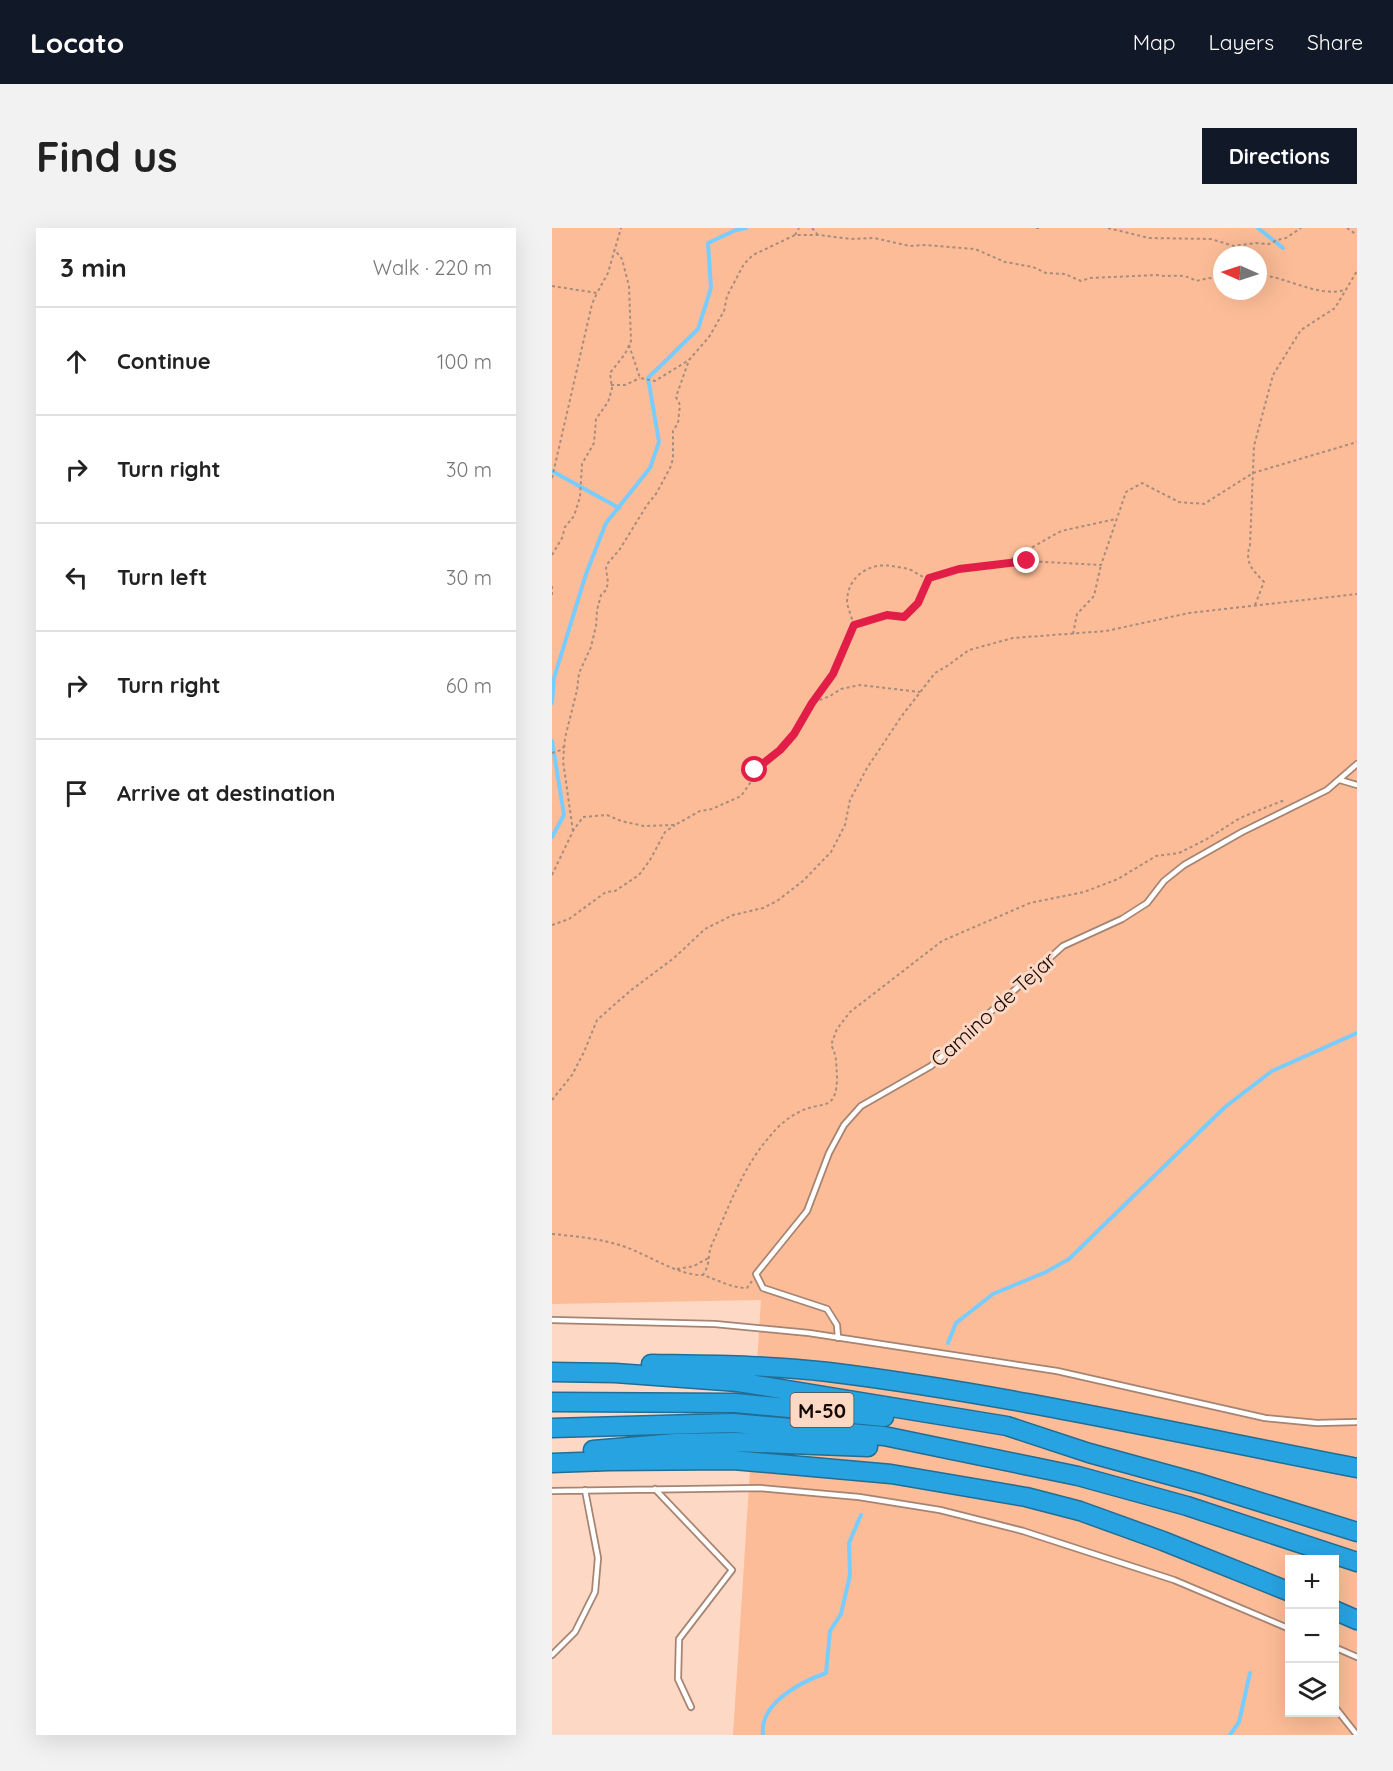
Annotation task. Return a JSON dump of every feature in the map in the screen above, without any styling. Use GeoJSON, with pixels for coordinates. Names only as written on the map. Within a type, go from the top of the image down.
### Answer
{"type":"FeatureCollection","features":[{"type":"Feature","properties":{"kind":"highway"},"geometry":{"type":"LineString","coordinates":[[552,1367],[614,1363],[740,1366],[826,1372],[975,1393],[1088,1413],[1357,1468]]}},
{"type":"Feature","properties":{"kind":"highway"},"geometry":{"type":"LineString","coordinates":[[552,1372],[626,1374],[738,1382],[792,1390],[1007,1426],[1089,1453]]}},
{"type":"Feature","properties":{"kind":"highway","name":"M-50"},"geometry":{"type":"LineString","coordinates":[[552,1402],[735,1403],[865,1414],[1001,1435],[1089,1453],[1202,1484],[1357,1532]]}},
{"type":"Feature","properties":{"kind":"highway","name":"M-50"},"geometry":{"type":"LineString","coordinates":[[552,1428],[734,1423],[884,1436],[1078,1476],[1187,1506],[1357,1562]]}},
{"type":"Feature","properties":{"kind":"highway"},"geometry":{"type":"LineString","coordinates":[[552,1453],[676,1443],[734,1442],[967,1452]]}},
{"type":"Feature","properties":{"kind":"highway"},"geometry":{"type":"LineString","coordinates":[[552,1463],[733,1460],[891,1474],[1026,1497],[1090,1515],[1285,1590]]}},
{"type":"Feature","properties":{"kind":"highway"},"geometry":{"type":"LineString","coordinates":[[1339,1612],[1357,1620]]}},
{"type":"Feature","properties":{"kind":"lane","name":"Camino de Tejar"},"geometry":{"type":"LineString","coordinates":[[756,1274],[807,1210],[829,1153],[844,1125],[861,1106],[931,1066],[1063,946],[1122,920],[1147,903],[1164,881],[1184,865],[1242,832],[1328,790],[1357,764]]}},
{"type":"Feature","properties":{"kind":"lane"},"geometry":{"type":"LineString","coordinates":[[1340,780],[1357,785]]}},
{"type":"Feature","properties":{"kind":"lane"},"geometry":{"type":"LineString","coordinates":[[756,1274],[763,1288],[827,1309],[837,1325],[838,1338]]}},
{"type":"Feature","properties":{"kind":"lane"},"geometry":{"type":"LineString","coordinates":[[552,1320],[715,1324],[838,1338],[1057,1371],[1265,1418],[1317,1423],[1357,1422]]}},
{"type":"Feature","properties":{"kind":"lane"},"geometry":{"type":"LineString","coordinates":[[552,1491],[760,1488],[859,1497],[940,1510],[1023,1531],[1174,1580],[1285,1627]]}},
{"type":"Feature","properties":{"kind":"lane"},"geometry":{"type":"LineString","coordinates":[[655,1489],[732,1570],[678,1639],[678,1679],[691,1707]]}},
{"type":"Feature","properties":{"kind":"lane"},"geometry":{"type":"LineString","coordinates":[[552,1655],[575,1632],[595,1592],[598,1558],[585,1490]]}},
{"type":"Feature","properties":{"kind":"lane"},"geometry":{"type":"LineString","coordinates":[[1339,1649],[1357,1658]]}},
{"type":"Feature","properties":{"kind":"lane"},"geometry":{"type":"LineString","coordinates":[[1339,1711],[1357,1735]]}},
{"type":"Feature","properties":{"kind":"path"},"geometry":{"type":"LineString","coordinates":[[552,478],[592,304],[608,273],[621,228]]}},
{"type":"Feature","properties":{"kind":"path"},"geometry":{"type":"LineString","coordinates":[[795,235],[799,228]]}},
{"type":"Feature","properties":{"kind":"path"},"geometry":{"type":"LineString","coordinates":[[812,228],[819,235]]}},
{"type":"Feature","properties":{"kind":"path"},"geometry":{"type":"LineString","coordinates":[[1108,228],[1149,238],[1211,239],[1234,246],[1269,244],[1286,238],[1301,228]]}},
{"type":"Feature","properties":{"kind":"path"},"geometry":{"type":"LineString","coordinates":[[1347,228],[1357,235]]}},
{"type":"Feature","properties":{"kind":"path"},"geometry":{"type":"LineString","coordinates":[[611,385],[625,385],[640,378],[655,381],[689,360],[709,337],[724,311],[727,296],[744,264],[753,255],[795,235],[851,239],[874,238],[910,246],[975,249],[1005,262],[1033,267],[1046,273],[1065,274],[1081,281],[1090,278],[1157,275],[1165,277],[1170,274],[1189,276],[1196,281],[1213,279]]}},
{"type":"Feature","properties":{"kind":"path"},"geometry":{"type":"LineString","coordinates":[[552,555],[562,538],[565,527],[574,516],[580,496],[582,464],[594,443],[596,419],[608,402],[611,385],[610,373],[625,354],[631,341],[629,286],[622,259],[614,249]]}},
{"type":"Feature","properties":{"kind":"path"},"geometry":{"type":"LineString","coordinates":[[1255,605],[1264,582],[1252,569],[1247,558],[1250,545],[1254,446],[1273,375],[1300,330],[1335,308],[1357,271]]}},
{"type":"Feature","properties":{"kind":"path"},"geometry":{"type":"LineString","coordinates":[[1267,276],[1288,280],[1330,293],[1346,290]]}},
{"type":"Feature","properties":{"kind":"path"},"geometry":{"type":"LineString","coordinates":[[552,286],[597,293]]}},
{"type":"Feature","properties":{"kind":"path"},"geometry":{"type":"LineString","coordinates":[[629,345],[636,360],[640,378]]}},
{"type":"Feature","properties":{"kind":"path"},"geometry":{"type":"LineString","coordinates":[[573,831],[569,794],[563,769],[565,738],[579,673],[591,647],[597,610],[601,595],[608,583],[606,568],[647,505],[657,494],[670,468],[673,459],[673,431],[678,423],[680,405],[676,397],[689,360]]}},
{"type":"Feature","properties":{"kind":"path"},"geometry":{"type":"LineString","coordinates":[[1073,633],[1077,614],[1094,596],[1101,565],[1126,492],[1142,483],[1179,502],[1204,504],[1253,473],[1357,442]]}},
{"type":"Feature","properties":{"kind":"path"},"geometry":{"type":"LineString","coordinates":[[1004,564],[1060,531],[1117,518]]}},
{"type":"Feature","properties":{"kind":"path"},"geometry":{"type":"LineString","coordinates":[[552,925],[569,919],[606,892],[615,891],[639,875],[665,832],[675,825],[700,811],[741,796],[754,776],[755,770],[780,750],[794,734],[812,703],[833,674],[854,625],[847,603],[851,583],[860,573],[871,566],[889,565],[929,578],[959,569],[1027,561],[1101,565]]}},
{"type":"Feature","properties":{"kind":"path"},"geometry":{"type":"LineString","coordinates":[[854,625],[887,615],[904,617],[918,603],[929,578]]}},
{"type":"Feature","properties":{"kind":"path"},"geometry":{"type":"LineString","coordinates":[[552,586],[552,596]]}},
{"type":"Feature","properties":{"kind":"path"},"geometry":{"type":"LineString","coordinates":[[552,1100],[572,1076],[597,1020],[705,929],[733,915],[763,908],[777,901],[803,881],[831,852],[845,825],[850,800],[867,768],[935,673],[969,650],[1013,638],[1106,631],[1189,613],[1357,594]]}},
{"type":"Feature","properties":{"kind":"path"},"geometry":{"type":"LineString","coordinates":[[812,703],[841,689],[860,685],[920,692]]}},
{"type":"Feature","properties":{"kind":"path"},"geometry":{"type":"LineString","coordinates":[[552,753],[565,746]]}},
{"type":"Feature","properties":{"kind":"path"},"geometry":{"type":"LineString","coordinates":[[703,1275],[709,1265],[710,1247],[755,1153],[775,1130],[792,1117],[801,1111],[831,1101],[837,1090],[836,1053],[831,1045],[837,1029],[850,1012],[903,970],[942,941],[1030,903],[1084,892],[1119,879],[1156,856],[1179,853],[1240,818],[1282,801],[1296,806]]}},
{"type":"Feature","properties":{"kind":"path"},"geometry":{"type":"LineString","coordinates":[[552,875],[573,831],[583,818],[607,815],[644,826],[675,825]]}},
{"type":"Feature","properties":{"kind":"path"},"geometry":{"type":"LineString","coordinates":[[552,1234],[616,1243],[642,1252],[677,1269],[724,1282],[734,1288],[747,1288],[756,1274]]}},
{"type":"Feature","properties":{"kind":"path"},"geometry":{"type":"LineString","coordinates":[[677,1269],[694,1266],[710,1257]]}},
{"type":"Feature","properties":{"kind":"shaded area"},"geometry":{"type":"Polygon","coordinates":[[[552,228],[1357,228],[1357,1735],[733,1735],[761,1300],[552,1304],[552,228]]]}},
{"type":"Feature","properties":{"kind":"waterway"},"geometry":{"type":"LineString","coordinates":[[552,703],[554,678],[586,574],[606,523],[650,468],[659,442],[648,378],[698,329],[711,288],[708,243],[736,230],[746,228]]}},
{"type":"Feature","properties":{"kind":"waterway"},"geometry":{"type":"LineString","coordinates":[[1258,228],[1283,248]]}},
{"type":"Feature","properties":{"kind":"waterway"},"geometry":{"type":"LineString","coordinates":[[552,471],[619,508]]}},
{"type":"Feature","properties":{"kind":"waterway"},"geometry":{"type":"LineString","coordinates":[[552,741],[564,815],[552,837]]}},
{"type":"Feature","properties":{"kind":"waterway"},"geometry":{"type":"LineString","coordinates":[[948,1343],[956,1323],[993,1294],[1046,1272],[1069,1259],[1225,1107],[1272,1071],[1357,1033]]}},
{"type":"Feature","properties":{"kind":"waterway"},"geometry":{"type":"LineString","coordinates":[[763,1735],[768,1713],[784,1695],[826,1673],[830,1631],[841,1614],[850,1575],[849,1543],[861,1515]]}},
{"type":"Feature","properties":{"kind":"waterway"},"geometry":{"type":"LineString","coordinates":[[1230,1735],[1239,1722],[1250,1673]]}},
{"type":"Feature","properties":{"kind":"route"},"geometry":{"type":"LineString","coordinates":[[755,770],[780,750],[794,734],[812,703],[833,674],[854,625],[887,615],[904,617],[918,603],[929,578],[959,569],[1027,561]]}}]}
